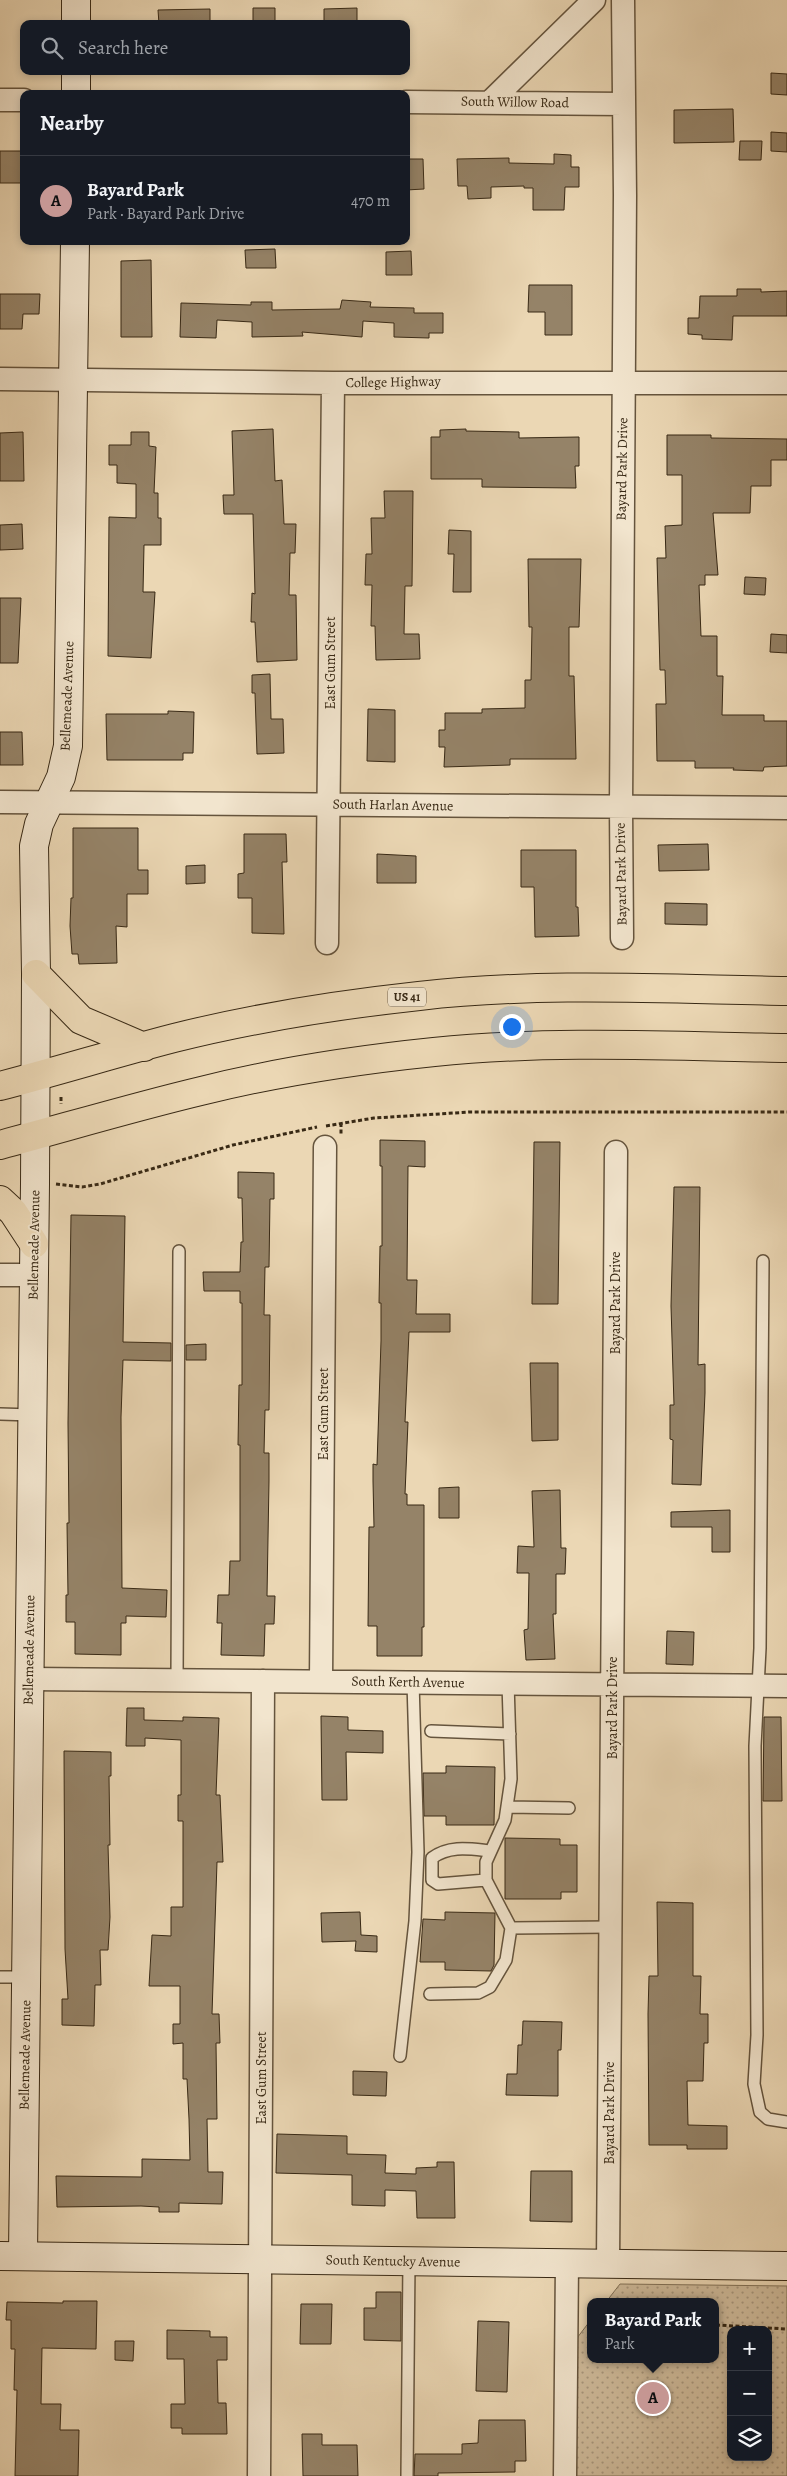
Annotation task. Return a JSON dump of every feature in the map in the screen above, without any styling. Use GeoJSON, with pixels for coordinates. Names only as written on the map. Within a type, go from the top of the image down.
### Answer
{"type":"FeatureCollection","features":[{"type":"Feature","properties":{"kind":"highway"},"geometry":{"type":"LineString","coordinates":[[36,974],[81,1020],[144,1047]]}},
{"type":"Feature","properties":{"kind":"highway","name":"US 41"},"geometry":{"type":"LineString","coordinates":[[0,1086],[174,1038],[311,1010],[419,996],[544,987],[787,991]]}},
{"type":"Feature","properties":{"kind":"highway"},"geometry":{"type":"LineString","coordinates":[[0,1145],[249,1080],[358,1061],[510,1046],[583,1044],[787,1048]]}},
{"type":"Feature","properties":{"kind":"highway"},"geometry":{"type":"LineString","coordinates":[[0,1200],[12,1212],[34,1244]]}},
{"type":"Feature","properties":{"kind":"street"},"geometry":{"type":"LineString","coordinates":[[76,0],[76,20]]}},
{"type":"Feature","properties":{"kind":"street"},"geometry":{"type":"LineString","coordinates":[[491,101],[594,0]]}},
{"type":"Feature","properties":{"kind":"street","name":"Bayard Park Drive"},"geometry":{"type":"LineString","coordinates":[[622,938],[623,0]]}},
{"type":"Feature","properties":{"kind":"street"},"geometry":{"type":"LineString","coordinates":[[76,75],[76,90]]}},
{"type":"Feature","properties":{"kind":"street"},"geometry":{"type":"LineString","coordinates":[[0,100],[20,100]]}},
{"type":"Feature","properties":{"kind":"street","name":"South Willow Road"},"geometry":{"type":"LineString","coordinates":[[410,102],[491,101],[623,104]]}},
{"type":"Feature","properties":{"kind":"street","name":"Bellemeade Avenue"},"geometry":{"type":"LineString","coordinates":[[11,2255],[13,1977],[29,1678],[36,974],[34,846],[39,824],[61,777],[68,746],[75,245]]}},
{"type":"Feature","properties":{"kind":"street","name":"College Highway"},"geometry":{"type":"LineString","coordinates":[[0,379],[333,383],[787,383]]}},
{"type":"Feature","properties":{"kind":"street","name":"East Gum Street"},"geometry":{"type":"LineString","coordinates":[[327,943],[330,503],[333,383]]}},
{"type":"Feature","properties":{"kind":"street","name":"South Harlan Avenue"},"geometry":{"type":"LineString","coordinates":[[0,802],[787,808]]}},
{"type":"Feature","properties":{"kind":"street","name":"East Gum Street"},"geometry":{"type":"LineString","coordinates":[[321,1681],[324,1147]]}},
{"type":"Feature","properties":{"kind":"street","name":"Bayard Park Drive"},"geometry":{"type":"LineString","coordinates":[[608,2264],[616,1152]]}},
{"type":"Feature","properties":{"kind":"street"},"geometry":{"type":"LineString","coordinates":[[0,1275],[34,1275]]}},
{"type":"Feature","properties":{"kind":"street","name":"South Kerth Avenue"},"geometry":{"type":"LineString","coordinates":[[29,1678],[787,1686]]}},
{"type":"Feature","properties":{"kind":"street","name":"East Gum Street"},"geometry":{"type":"LineString","coordinates":[[259,2476],[263,1681]]}},
{"type":"Feature","properties":{"kind":"street","name":"South Kentucky Avenue"},"geometry":{"type":"LineString","coordinates":[[11,2255],[787,2266]]}},
{"type":"Feature","properties":{"kind":"street"},"geometry":{"type":"LineString","coordinates":[[565,2476],[568,2263]]}},
{"type":"Feature","properties":{"kind":"lane"},"geometry":{"type":"LineString","coordinates":[[177,1680],[179,1252]]}},
{"type":"Feature","properties":{"kind":"lane"},"geometry":{"type":"LineString","coordinates":[[763,1261],[765,1311],[758,1686],[755,1746],[757,2035],[754,2084],[760,2112],[768,2119],[787,2122]]}},
{"type":"Feature","properties":{"kind":"lane"},"geometry":{"type":"LineString","coordinates":[[0,1414],[32,1415]]}},
{"type":"Feature","properties":{"kind":"lane"},"geometry":{"type":"LineString","coordinates":[[400,2056],[415,1921],[418,1852],[413,1682]]}},
{"type":"Feature","properties":{"kind":"lane"},"geometry":{"type":"LineString","coordinates":[[430,1994],[478,1993],[490,1987],[506,1960],[511,1928],[486,1880],[486,1862],[505,1820],[511,1779],[508,1683]]}},
{"type":"Feature","properties":{"kind":"lane"},"geometry":{"type":"LineString","coordinates":[[431,1731],[510,1734]]}},
{"type":"Feature","properties":{"kind":"lane"},"geometry":{"type":"LineString","coordinates":[[507,1807],[569,1808]]}},
{"type":"Feature","properties":{"kind":"lane"},"geometry":{"type":"LineString","coordinates":[[486,1880],[438,1884],[432,1880],[432,1858],[440,1852],[457,1848],[490,1851]]}},
{"type":"Feature","properties":{"kind":"lane"},"geometry":{"type":"LineString","coordinates":[[511,1928],[610,1927]]}},
{"type":"Feature","properties":{"kind":"lane"},"geometry":{"type":"LineString","coordinates":[[407,2476],[409,2261]]}},
{"type":"Feature","properties":{"kind":"path"},"geometry":{"type":"LineString","coordinates":[[61,1097],[61,1104]]}},
{"type":"Feature","properties":{"kind":"path"},"geometry":{"type":"LineString","coordinates":[[59,1184],[82,1187],[100,1184],[233,1144],[305,1129],[374,1118],[470,1112],[787,1112]]}},
{"type":"Feature","properties":{"kind":"path"},"geometry":{"type":"LineString","coordinates":[[719,2325],[787,2329]]}},
{"type":"Feature","properties":{"kind":"shaded area"},"geometry":{"type":"Polygon","coordinates":[[[620,2284],[787,2286],[787,2476],[575,2476],[577,2338],[587,2325],[587,2363],[719,2363],[719,2298],[609,2298],[620,2284]]]}},
{"type":"Feature","properties":{"kind":"building"},"geometry":{"type":"Polygon","coordinates":[[[253,8],[275,8],[275,20],[253,20],[253,8]]]}},
{"type":"Feature","properties":{"kind":"building"},"geometry":{"type":"Polygon","coordinates":[[[357,8],[357,20],[324,20],[324,9],[357,8]]]}},
{"type":"Feature","properties":{"kind":"building"},"geometry":{"type":"Polygon","coordinates":[[[210,9],[210,20],[159,20],[158,10],[210,9]]]}},
{"type":"Feature","properties":{"kind":"building"},"geometry":{"type":"Polygon","coordinates":[[[771,73],[787,74],[787,95],[771,94],[771,73]]]}},
{"type":"Feature","properties":{"kind":"building"},"geometry":{"type":"Polygon","coordinates":[[[733,109],[734,142],[674,143],[674,110],[733,109]]]}},
{"type":"Feature","properties":{"kind":"building"},"geometry":{"type":"Polygon","coordinates":[[[771,132],[787,133],[787,152],[771,151],[771,132]]]}},
{"type":"Feature","properties":{"kind":"building"},"geometry":{"type":"Polygon","coordinates":[[[740,141],[762,141],[761,160],[739,160],[740,141]]]}},
{"type":"Feature","properties":{"kind":"building"},"geometry":{"type":"Polygon","coordinates":[[[0,151],[20,151],[20,183],[0,183],[0,151]]]}},
{"type":"Feature","properties":{"kind":"building"},"geometry":{"type":"Polygon","coordinates":[[[554,154],[571,155],[571,167],[579,167],[579,187],[565,187],[564,210],[533,210],[533,188],[524,188],[524,186],[491,187],[491,198],[468,199],[467,186],[458,186],[457,159],[509,158],[509,163],[554,164],[554,154]]]}},
{"type":"Feature","properties":{"kind":"building"},"geometry":{"type":"Polygon","coordinates":[[[410,159],[423,159],[424,189],[410,190],[410,159]]]}},
{"type":"Feature","properties":{"kind":"building"},"geometry":{"type":"Polygon","coordinates":[[[275,249],[276,268],[246,268],[245,250],[275,249]]]}},
{"type":"Feature","properties":{"kind":"building"},"geometry":{"type":"Polygon","coordinates":[[[411,251],[412,275],[386,275],[386,252],[411,251]]]}},
{"type":"Feature","properties":{"kind":"building"},"geometry":{"type":"Polygon","coordinates":[[[151,260],[152,337],[121,337],[121,261],[151,260]]]}},
{"type":"Feature","properties":{"kind":"building"},"geometry":{"type":"Polygon","coordinates":[[[529,285],[572,285],[572,335],[545,335],[545,312],[528,312],[529,285]]]}},
{"type":"Feature","properties":{"kind":"building"},"geometry":{"type":"Polygon","coordinates":[[[737,289],[761,289],[761,292],[787,291],[787,316],[733,316],[732,340],[702,339],[702,335],[688,334],[688,318],[699,318],[700,296],[737,296],[737,289]]]}},
{"type":"Feature","properties":{"kind":"building"},"geometry":{"type":"Polygon","coordinates":[[[0,294],[40,294],[39,314],[23,314],[22,329],[0,329],[0,294]]]}},
{"type":"Feature","properties":{"kind":"building"},"geometry":{"type":"Polygon","coordinates":[[[342,300],[371,302],[370,307],[414,308],[414,313],[443,313],[443,333],[429,333],[429,338],[394,337],[394,323],[363,321],[362,337],[302,332],[303,336],[252,337],[252,322],[217,320],[216,338],[180,337],[181,303],[251,305],[251,302],[272,302],[272,310],[340,309],[342,300]]]}},
{"type":"Feature","properties":{"kind":"building"},"geometry":{"type":"Polygon","coordinates":[[[273,429],[275,481],[282,480],[284,524],[296,524],[295,553],[290,553],[289,595],[296,595],[297,660],[257,662],[255,622],[251,622],[252,593],[255,594],[253,514],[224,514],[223,495],[234,495],[232,431],[273,429]]]}},
{"type":"Feature","properties":{"kind":"building"},"geometry":{"type":"Polygon","coordinates":[[[466,429],[466,431],[519,432],[519,438],[579,437],[579,466],[575,466],[576,488],[482,487],[482,479],[431,479],[431,437],[440,437],[440,430],[466,429]]]}},
{"type":"Feature","properties":{"kind":"building"},"geometry":{"type":"Polygon","coordinates":[[[23,432],[24,481],[0,481],[0,433],[23,432]]]}},
{"type":"Feature","properties":{"kind":"building"},"geometry":{"type":"Polygon","coordinates":[[[131,432],[149,432],[149,446],[156,447],[154,493],[158,493],[158,518],[161,518],[161,545],[144,545],[143,592],[155,592],[151,658],[108,656],[109,517],[136,518],[136,484],[117,483],[117,465],[109,465],[109,445],[131,445],[131,432]]]}},
{"type":"Feature","properties":{"kind":"building"},"geometry":{"type":"Polygon","coordinates":[[[667,435],[711,435],[711,438],[787,439],[787,460],[771,460],[771,486],[751,486],[750,513],[713,513],[718,575],[705,575],[705,585],[699,585],[701,636],[717,636],[717,676],[723,676],[722,715],[764,715],[764,721],[787,721],[787,766],[764,767],[763,771],[733,770],[734,768],[695,768],[695,761],[657,761],[656,704],[666,704],[665,670],[660,670],[657,558],[666,558],[665,526],[682,525],[682,475],[667,475],[667,435]]]}},
{"type":"Feature","properties":{"kind":"building"},"geometry":{"type":"Polygon","coordinates":[[[384,491],[413,491],[412,586],[405,586],[404,634],[419,634],[420,659],[376,660],[375,626],[371,626],[372,585],[365,585],[366,554],[372,554],[371,518],[385,518],[384,491]]]}},
{"type":"Feature","properties":{"kind":"building"},"geometry":{"type":"Polygon","coordinates":[[[22,524],[23,549],[0,550],[0,525],[22,524]]]}},
{"type":"Feature","properties":{"kind":"building"},"geometry":{"type":"Polygon","coordinates":[[[449,530],[471,531],[471,592],[453,592],[454,554],[448,554],[449,530]]]}},
{"type":"Feature","properties":{"kind":"building"},"geometry":{"type":"Polygon","coordinates":[[[528,559],[581,559],[579,627],[569,627],[569,676],[574,676],[576,759],[510,759],[510,765],[444,767],[445,747],[439,747],[439,730],[445,730],[445,713],[482,713],[482,709],[525,708],[525,680],[531,680],[532,627],[529,627],[528,559]]]}},
{"type":"Feature","properties":{"kind":"building"},"geometry":{"type":"Polygon","coordinates":[[[745,577],[766,578],[765,595],[744,594],[745,577]]]}},
{"type":"Feature","properties":{"kind":"building"},"geometry":{"type":"Polygon","coordinates":[[[0,598],[21,598],[18,663],[0,663],[0,598]]]}},
{"type":"Feature","properties":{"kind":"building"},"geometry":{"type":"Polygon","coordinates":[[[771,634],[787,635],[787,653],[770,652],[771,634]]]}},
{"type":"Feature","properties":{"kind":"building"},"geometry":{"type":"Polygon","coordinates":[[[270,674],[271,719],[283,719],[284,753],[257,754],[255,693],[252,693],[252,675],[270,674]]]}},
{"type":"Feature","properties":{"kind":"building"},"geometry":{"type":"Polygon","coordinates":[[[368,709],[395,710],[395,762],[367,761],[368,709]]]}},
{"type":"Feature","properties":{"kind":"building"},"geometry":{"type":"Polygon","coordinates":[[[168,711],[194,712],[193,753],[183,753],[183,760],[107,760],[106,714],[168,714],[168,711]]]}},
{"type":"Feature","properties":{"kind":"building"},"geometry":{"type":"Polygon","coordinates":[[[0,732],[22,732],[23,765],[0,765],[0,732]]]}},
{"type":"Feature","properties":{"kind":"building"},"geometry":{"type":"Polygon","coordinates":[[[73,828],[138,828],[138,870],[148,870],[148,894],[127,894],[127,927],[116,926],[117,963],[79,964],[78,954],[72,954],[70,926],[71,898],[73,898],[73,828]]]}},
{"type":"Feature","properties":{"kind":"building"},"geometry":{"type":"Polygon","coordinates":[[[244,834],[286,834],[287,862],[282,862],[284,934],[252,933],[252,898],[238,898],[238,874],[244,873],[244,834]]]}},
{"type":"Feature","properties":{"kind":"building"},"geometry":{"type":"Polygon","coordinates":[[[708,844],[709,870],[659,871],[658,845],[708,844]]]}},
{"type":"Feature","properties":{"kind":"building"},"geometry":{"type":"Polygon","coordinates":[[[521,850],[576,850],[576,907],[578,907],[579,936],[535,937],[534,887],[521,887],[521,850]]]}},
{"type":"Feature","properties":{"kind":"building"},"geometry":{"type":"Polygon","coordinates":[[[377,854],[416,856],[416,883],[377,883],[377,854]]]}},
{"type":"Feature","properties":{"kind":"building"},"geometry":{"type":"Polygon","coordinates":[[[205,865],[205,883],[186,884],[186,866],[205,865]]]}},
{"type":"Feature","properties":{"kind":"building"},"geometry":{"type":"Polygon","coordinates":[[[665,903],[707,904],[707,925],[665,924],[665,903]]]}},
{"type":"Feature","properties":{"kind":"building"},"geometry":{"type":"Polygon","coordinates":[[[380,1140],[425,1141],[425,1167],[408,1166],[407,1280],[417,1280],[416,1314],[450,1314],[450,1332],[409,1332],[405,1422],[408,1422],[405,1494],[407,1494],[407,1505],[424,1505],[424,1627],[422,1627],[422,1656],[377,1656],[377,1626],[368,1626],[369,1527],[374,1527],[373,1464],[377,1465],[381,1341],[381,1303],[379,1303],[380,1246],[382,1246],[382,1166],[380,1166],[380,1140]]]}},
{"type":"Feature","properties":{"kind":"building"},"geometry":{"type":"Polygon","coordinates":[[[534,1142],[560,1142],[558,1304],[532,1304],[534,1142]]]}},
{"type":"Feature","properties":{"kind":"building"},"geometry":{"type":"Polygon","coordinates":[[[238,1172],[274,1173],[274,1199],[270,1199],[269,1267],[265,1267],[264,1315],[270,1315],[269,1410],[265,1410],[264,1453],[269,1453],[267,1596],[275,1596],[274,1624],[265,1624],[264,1656],[221,1655],[222,1623],[217,1623],[218,1595],[229,1595],[230,1561],[240,1561],[240,1445],[238,1445],[239,1385],[242,1385],[242,1303],[240,1303],[240,1291],[204,1291],[203,1272],[240,1272],[241,1242],[243,1242],[242,1198],[238,1198],[238,1172]]]}},
{"type":"Feature","properties":{"kind":"building"},"geometry":{"type":"Polygon","coordinates":[[[674,1187],[700,1187],[698,1365],[705,1364],[701,1485],[672,1484],[673,1440],[670,1439],[670,1405],[674,1405],[671,1306],[674,1187]]]}},
{"type":"Feature","properties":{"kind":"building"},"geometry":{"type":"Polygon","coordinates":[[[71,1215],[125,1216],[123,1342],[171,1343],[171,1361],[123,1360],[121,1417],[122,1588],[167,1590],[166,1617],[126,1616],[126,1623],[121,1623],[121,1655],[75,1654],[75,1622],[66,1622],[66,1595],[68,1595],[67,1523],[69,1523],[68,1423],[71,1215]]]}},
{"type":"Feature","properties":{"kind":"building"},"geometry":{"type":"Polygon","coordinates":[[[206,1344],[206,1360],[186,1360],[186,1345],[206,1344]]]}},
{"type":"Feature","properties":{"kind":"building"},"geometry":{"type":"Polygon","coordinates":[[[530,1363],[558,1363],[558,1440],[532,1441],[530,1363]]]}},
{"type":"Feature","properties":{"kind":"building"},"geometry":{"type":"Polygon","coordinates":[[[459,1487],[459,1518],[439,1518],[439,1488],[459,1487]]]}},
{"type":"Feature","properties":{"kind":"building"},"geometry":{"type":"Polygon","coordinates":[[[560,1490],[561,1548],[566,1548],[565,1574],[556,1574],[556,1614],[553,1614],[555,1659],[526,1660],[524,1630],[528,1629],[529,1573],[517,1573],[518,1546],[534,1547],[532,1491],[560,1490]]]}},
{"type":"Feature","properties":{"kind":"building"},"geometry":{"type":"Polygon","coordinates":[[[730,1510],[730,1552],[712,1552],[712,1527],[671,1527],[671,1512],[730,1510]]]}},
{"type":"Feature","properties":{"kind":"building"},"geometry":{"type":"Polygon","coordinates":[[[667,1631],[694,1632],[693,1665],[666,1664],[667,1631]]]}},
{"type":"Feature","properties":{"kind":"building"},"geometry":{"type":"Polygon","coordinates":[[[127,1708],[144,1708],[144,1720],[183,1721],[183,1717],[219,1718],[216,1795],[220,1795],[223,1862],[217,1862],[212,2014],[219,2014],[220,2043],[216,2043],[217,2119],[207,2119],[208,2172],[223,2172],[222,2204],[179,2203],[179,2212],[159,2212],[159,2207],[141,2206],[57,2207],[56,2176],[142,2177],[142,2159],[190,2160],[187,2079],[183,2079],[183,2043],[173,2044],[173,2024],[180,2024],[180,1986],[149,1986],[152,1935],[171,1936],[171,1907],[183,1907],[183,1821],[178,1821],[178,1795],[181,1795],[181,1740],[145,1738],[145,1746],[126,1746],[127,1708]]]}},
{"type":"Feature","properties":{"kind":"building"},"geometry":{"type":"Polygon","coordinates":[[[321,1716],[348,1717],[348,1730],[383,1731],[383,1753],[346,1752],[347,1800],[322,1800],[321,1716]]]}},
{"type":"Feature","properties":{"kind":"building"},"geometry":{"type":"Polygon","coordinates":[[[764,1717],[781,1717],[782,1801],[763,1801],[764,1717]]]}},
{"type":"Feature","properties":{"kind":"building"},"geometry":{"type":"Polygon","coordinates":[[[64,1751],[111,1752],[111,1776],[109,1776],[110,1917],[108,1950],[100,1950],[101,1985],[95,1985],[94,2026],[62,2025],[62,1999],[68,1999],[65,1949],[64,1751]]]}},
{"type":"Feature","properties":{"kind":"building"},"geometry":{"type":"Polygon","coordinates":[[[446,1766],[495,1767],[494,1825],[446,1825],[446,1816],[424,1816],[423,1773],[446,1773],[446,1766]]]}},
{"type":"Feature","properties":{"kind":"building"},"geometry":{"type":"Polygon","coordinates":[[[505,1838],[560,1839],[560,1845],[577,1845],[577,1892],[561,1892],[561,1899],[505,1899],[505,1838]]]}},
{"type":"Feature","properties":{"kind":"building"},"geometry":{"type":"Polygon","coordinates":[[[657,1902],[693,1903],[693,1976],[701,1976],[700,2014],[708,2014],[708,2043],[704,2043],[703,2081],[687,2081],[688,2125],[727,2126],[727,2149],[687,2149],[687,2145],[649,2145],[649,1976],[658,1976],[657,1902]]]}},
{"type":"Feature","properties":{"kind":"building"},"geometry":{"type":"Polygon","coordinates":[[[360,1912],[361,1935],[377,1936],[377,1952],[355,1951],[356,1941],[322,1942],[321,1913],[360,1912]]]}},
{"type":"Feature","properties":{"kind":"building"},"geometry":{"type":"Polygon","coordinates":[[[445,1912],[495,1913],[494,1965],[491,1971],[445,1970],[445,1962],[420,1962],[423,1919],[445,1920],[445,1912]]]}},
{"type":"Feature","properties":{"kind":"building"},"geometry":{"type":"Polygon","coordinates":[[[523,2021],[562,2022],[561,2050],[558,2050],[558,2096],[506,2095],[507,2074],[517,2074],[518,2045],[522,2045],[523,2021]]]}},
{"type":"Feature","properties":{"kind":"building"},"geometry":{"type":"Polygon","coordinates":[[[353,2071],[387,2072],[386,2096],[353,2095],[353,2071]]]}},
{"type":"Feature","properties":{"kind":"building"},"geometry":{"type":"Polygon","coordinates":[[[277,2134],[347,2136],[347,2154],[386,2155],[385,2173],[416,2174],[416,2168],[437,2167],[437,2162],[454,2162],[455,2218],[417,2218],[416,2191],[385,2190],[385,2206],[352,2205],[352,2175],[276,2173],[277,2134]]]}},
{"type":"Feature","properties":{"kind":"building"},"geometry":{"type":"Polygon","coordinates":[[[531,2171],[572,2171],[572,2222],[530,2221],[531,2171]]]}},
{"type":"Feature","properties":{"kind":"building"},"geometry":{"type":"Polygon","coordinates":[[[376,2292],[401,2292],[401,2341],[364,2340],[364,2308],[376,2308],[376,2292]]]}},
{"type":"Feature","properties":{"kind":"building"},"geometry":{"type":"Polygon","coordinates":[[[63,2301],[97,2301],[96,2349],[42,2348],[41,2404],[61,2404],[60,2430],[79,2430],[78,2476],[15,2476],[17,2390],[14,2390],[15,2349],[11,2349],[11,2320],[6,2320],[7,2302],[63,2303],[63,2301]]]}},
{"type":"Feature","properties":{"kind":"building"},"geometry":{"type":"Polygon","coordinates":[[[301,2304],[332,2304],[331,2344],[300,2344],[301,2304]]]}},
{"type":"Feature","properties":{"kind":"building"},"geometry":{"type":"Polygon","coordinates":[[[478,2321],[509,2322],[507,2392],[476,2391],[478,2321]]]}},
{"type":"Feature","properties":{"kind":"building"},"geometry":{"type":"Polygon","coordinates":[[[167,2330],[210,2331],[210,2337],[227,2337],[227,2360],[217,2360],[218,2403],[226,2403],[227,2434],[182,2434],[182,2428],[171,2428],[171,2404],[185,2404],[184,2359],[167,2359],[167,2330]]]}},
{"type":"Feature","properties":{"kind":"building"},"geometry":{"type":"Polygon","coordinates":[[[115,2341],[134,2341],[133,2361],[115,2360],[115,2341]]]}},
{"type":"Feature","properties":{"kind":"building"},"geometry":{"type":"Polygon","coordinates":[[[479,2420],[525,2420],[526,2461],[515,2461],[515,2472],[438,2473],[438,2476],[414,2476],[415,2454],[462,2454],[462,2444],[478,2443],[479,2420]]]}},
{"type":"Feature","properties":{"kind":"building"},"geometry":{"type":"Polygon","coordinates":[[[302,2434],[322,2434],[322,2445],[357,2445],[358,2476],[303,2476],[302,2434]]]}},
{"type":"Feature","properties":{"kind":"place","name":"Bayard Park"},"geometry":{"type":"Point","coordinates":[653,2398]}}]}
